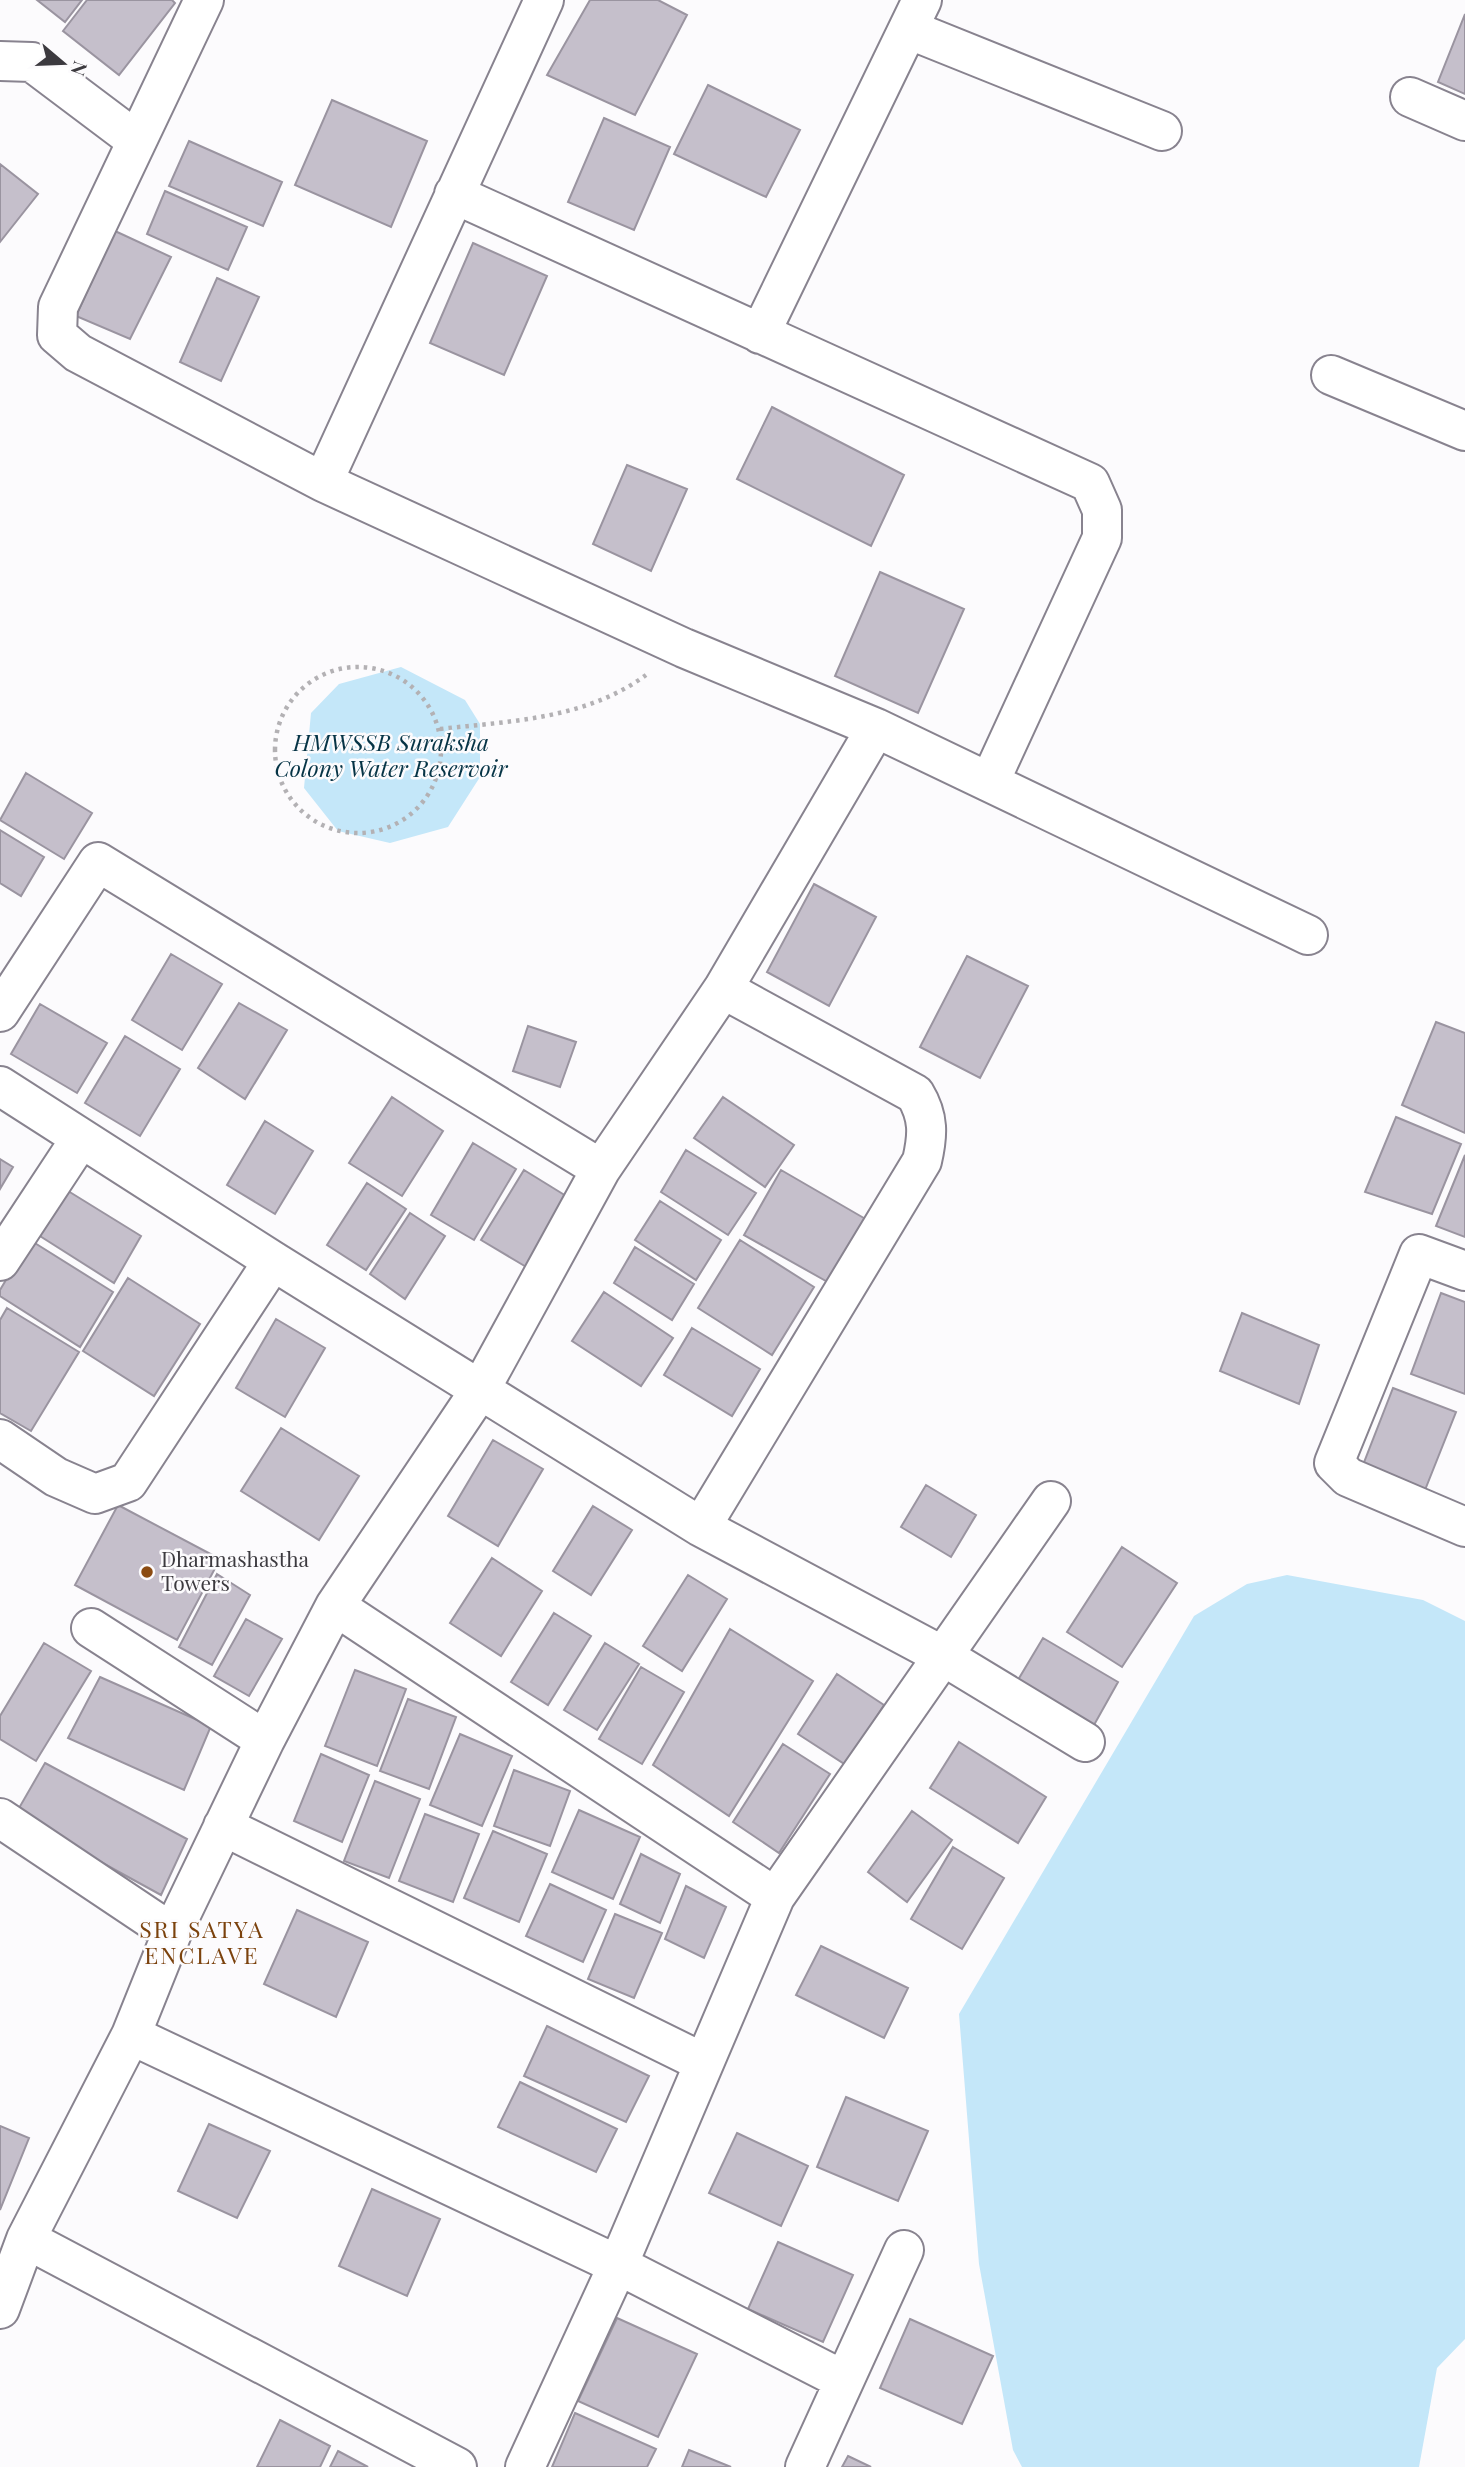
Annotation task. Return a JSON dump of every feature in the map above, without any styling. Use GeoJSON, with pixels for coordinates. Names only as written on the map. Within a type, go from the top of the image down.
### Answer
{"type":"FeatureCollection","features":[{"type":"Feature","properties":{"kind":"street"},"geometry":{"type":"LineString","coordinates":[[204,0],[58,307],[57,335],[78,353],[323,482],[684,648],[876,728],[1308,935]]}},
{"type":"Feature","properties":{"kind":"street"},"geometry":{"type":"LineString","coordinates":[[323,482],[544,0]]}},
{"type":"Feature","properties":{"kind":"street"},"geometry":{"type":"LineString","coordinates":[[760,334],[915,15],[1162,131]]}},
{"type":"Feature","properties":{"kind":"street"},"geometry":{"type":"LineString","coordinates":[[0,61],[32,62],[136,141]]}},
{"type":"Feature","properties":{"kind":"street"},"geometry":{"type":"LineString","coordinates":[[1410,97],[1465,121]]}},
{"type":"Feature","properties":{"kind":"street"},"geometry":{"type":"LineString","coordinates":[[454,194],[1090,483],[1102,510],[1102,538],[990,781]]}},
{"type":"Feature","properties":{"kind":"street"},"geometry":{"type":"LineString","coordinates":[[1331,375],[1465,431]]}},
{"type":"Feature","properties":{"kind":"street"},"geometry":{"type":"LineString","coordinates":[[0,2309],[26,2239],[131,2035],[172,1933],[265,1740],[334,1606],[480,1390],[601,1169],[723,989],[876,728]]}},
{"type":"Feature","properties":{"kind":"street"},"geometry":{"type":"LineString","coordinates":[[0,1012],[98,862],[601,1169]]}},
{"type":"Feature","properties":{"kind":"street"},"geometry":{"type":"LineString","coordinates":[[701,1527],[922,1161],[927,1137],[926,1112],[915,1094],[723,989]]}},
{"type":"Feature","properties":{"kind":"street"},"geometry":{"type":"LineString","coordinates":[[0,1086],[273,1261],[701,1527],[943,1656],[1085,1742]]}},
{"type":"Feature","properties":{"kind":"street"},"geometry":{"type":"LineString","coordinates":[[0,1261],[81,1138]]}},
{"type":"Feature","properties":{"kind":"street"},"geometry":{"type":"LineString","coordinates":[[1465,1271],[1419,1254],[1334,1463],[1348,1477],[1465,1527]]}},
{"type":"Feature","properties":{"kind":"street"},"geometry":{"type":"LineString","coordinates":[[0,1439],[56,1477],[95,1494],[128,1482],[273,1261]]}},
{"type":"Feature","properties":{"kind":"street"},"geometry":{"type":"LineString","coordinates":[[525,2467],[618,2265],[775,1897],[1051,1501]]}},
{"type":"Feature","properties":{"kind":"street"},"geometry":{"type":"LineString","coordinates":[[334,1606],[775,1897]]}},
{"type":"Feature","properties":{"kind":"street"},"geometry":{"type":"LineString","coordinates":[[91,1628],[265,1740]]}},
{"type":"Feature","properties":{"kind":"street"},"geometry":{"type":"LineString","coordinates":[[0,1818],[172,1933]]}},
{"type":"Feature","properties":{"kind":"street"},"geometry":{"type":"LineString","coordinates":[[223,1826],[704,2063]]}},
{"type":"Feature","properties":{"kind":"street"},"geometry":{"type":"LineString","coordinates":[[131,2035],[618,2265],[843,2380]]}},
{"type":"Feature","properties":{"kind":"street"},"geometry":{"type":"LineString","coordinates":[[26,2239],[457,2467]]}},
{"type":"Feature","properties":{"kind":"street"},"geometry":{"type":"LineString","coordinates":[[805,2467],[904,2250]]}},
{"type":"Feature","properties":{"kind":"path"},"geometry":{"type":"LineString","coordinates":[[440,729],[560,715],[622,692],[684,648]]}},
{"type":"Feature","properties":{"kind":"path"},"geometry":{"type":"LineString","coordinates":[[370,667],[401,677],[426,699],[440,729],[441,762],[430,793],[409,818],[379,832],[346,834],[315,823],[291,802],[277,772],[275,739],[286,708],[307,683],[337,669],[370,667]]}},
{"type":"Feature","properties":{"kind":"water","name":"HMWSSB Suraksha Colony Water Reservoir"},"geometry":{"type":"Polygon","coordinates":[[[401,667],[465,700],[480,724],[480,777],[448,827],[390,843],[338,831],[304,788],[311,713],[339,684],[401,667]]]}},
{"type":"Feature","properties":{"kind":"water"},"geometry":{"type":"Polygon","coordinates":[[[1287,1575],[1423,1600],[1465,1621],[1465,2339],[1437,2368],[1419,2467],[1022,2467],[1013,2450],[979,2264],[959,2014],[1194,1616],[1247,1584],[1287,1575]]]}},
{"type":"Feature","properties":{"kind":"building"},"geometry":{"type":"Polygon","coordinates":[[[37,0],[82,0],[65,22],[37,0]]]}},
{"type":"Feature","properties":{"kind":"building"},"geometry":{"type":"Polygon","coordinates":[[[87,0],[172,0],[175,3],[119,75],[63,31],[87,0]]]}},
{"type":"Feature","properties":{"kind":"building"},"geometry":{"type":"Polygon","coordinates":[[[590,0],[658,0],[687,15],[635,115],[547,75],[590,0]]]}},
{"type":"Feature","properties":{"kind":"building"},"geometry":{"type":"Polygon","coordinates":[[[1465,14],[1465,94],[1438,82],[1465,14]]]}},
{"type":"Feature","properties":{"kind":"building"},"geometry":{"type":"Polygon","coordinates":[[[708,85],[800,130],[766,197],[674,154],[708,85]]]}},
{"type":"Feature","properties":{"kind":"building"},"geometry":{"type":"Polygon","coordinates":[[[332,100],[427,141],[391,227],[295,185],[332,100]]]}},
{"type":"Feature","properties":{"kind":"building"},"geometry":{"type":"Polygon","coordinates":[[[604,118],[670,147],[634,230],[568,202],[604,118]]]}},
{"type":"Feature","properties":{"kind":"building"},"geometry":{"type":"Polygon","coordinates":[[[189,141],[282,182],[263,226],[169,186],[189,141]]]}},
{"type":"Feature","properties":{"kind":"building"},"geometry":{"type":"Polygon","coordinates":[[[0,164],[38,194],[0,242],[0,164]]]}},
{"type":"Feature","properties":{"kind":"building"},"geometry":{"type":"Polygon","coordinates":[[[165,191],[247,227],[228,270],[147,234],[165,191]]]}},
{"type":"Feature","properties":{"kind":"building"},"geometry":{"type":"Polygon","coordinates":[[[115,231],[171,257],[130,339],[76,316],[115,231]]]}},
{"type":"Feature","properties":{"kind":"building"},"geometry":{"type":"Polygon","coordinates":[[[473,243],[547,276],[504,375],[430,343],[473,243]]]}},
{"type":"Feature","properties":{"kind":"building"},"geometry":{"type":"Polygon","coordinates":[[[217,278],[259,297],[221,381],[180,362],[217,278]]]}},
{"type":"Feature","properties":{"kind":"building"},"geometry":{"type":"Polygon","coordinates":[[[772,407],[904,475],[871,546],[737,479],[772,407]]]}},
{"type":"Feature","properties":{"kind":"building"},"geometry":{"type":"Polygon","coordinates":[[[627,465],[687,489],[651,571],[593,544],[627,465]]]}},
{"type":"Feature","properties":{"kind":"building"},"geometry":{"type":"Polygon","coordinates":[[[880,572],[964,609],[918,713],[835,676],[880,572]]]}},
{"type":"Feature","properties":{"kind":"building"},"geometry":{"type":"Polygon","coordinates":[[[26,773],[92,813],[64,859],[0,820],[26,773]]]}},
{"type":"Feature","properties":{"kind":"building"},"geometry":{"type":"Polygon","coordinates":[[[0,830],[44,857],[21,896],[0,883],[0,830]]]}},
{"type":"Feature","properties":{"kind":"building"},"geometry":{"type":"Polygon","coordinates":[[[814,884],[876,917],[829,1006],[767,972],[814,884]]]}},
{"type":"Feature","properties":{"kind":"building"},"geometry":{"type":"Polygon","coordinates":[[[171,954],[222,984],[182,1050],[132,1020],[171,954]]]}},
{"type":"Feature","properties":{"kind":"building"},"geometry":{"type":"Polygon","coordinates":[[[967,956],[1028,986],[980,1078],[920,1047],[967,956]]]}},
{"type":"Feature","properties":{"kind":"building"},"geometry":{"type":"Polygon","coordinates":[[[239,1003],[287,1030],[245,1099],[198,1068],[239,1003]]]}},
{"type":"Feature","properties":{"kind":"building"},"geometry":{"type":"Polygon","coordinates":[[[40,1004],[107,1043],[77,1093],[11,1054],[40,1004]]]}},
{"type":"Feature","properties":{"kind":"building"},"geometry":{"type":"Polygon","coordinates":[[[1436,1022],[1465,1033],[1465,1133],[1402,1105],[1436,1022]]]}},
{"type":"Feature","properties":{"kind":"building"},"geometry":{"type":"Polygon","coordinates":[[[528,1026],[576,1042],[560,1087],[513,1071],[528,1026]]]}},
{"type":"Feature","properties":{"kind":"building"},"geometry":{"type":"Polygon","coordinates":[[[125,1036],[180,1069],[140,1136],[85,1103],[125,1036]]]}},
{"type":"Feature","properties":{"kind":"building"},"geometry":{"type":"Polygon","coordinates":[[[392,1097],[443,1131],[402,1196],[349,1163],[392,1097]]]}},
{"type":"Feature","properties":{"kind":"building"},"geometry":{"type":"Polygon","coordinates":[[[723,1097],[794,1145],[765,1187],[694,1138],[723,1097]]]}},
{"type":"Feature","properties":{"kind":"building"},"geometry":{"type":"Polygon","coordinates":[[[1396,1117],[1461,1144],[1432,1214],[1365,1192],[1396,1117]]]}},
{"type":"Feature","properties":{"kind":"building"},"geometry":{"type":"Polygon","coordinates":[[[265,1121],[313,1151],[275,1214],[227,1185],[265,1121]]]}},
{"type":"Feature","properties":{"kind":"building"},"geometry":{"type":"Polygon","coordinates":[[[473,1143],[516,1169],[474,1240],[431,1215],[473,1143]]]}},
{"type":"Feature","properties":{"kind":"building"},"geometry":{"type":"Polygon","coordinates":[[[686,1150],[756,1193],[728,1235],[661,1192],[686,1150]]]}},
{"type":"Feature","properties":{"kind":"building"},"geometry":{"type":"Polygon","coordinates":[[[1465,1155],[1465,1237],[1436,1226],[1465,1155]]]}},
{"type":"Feature","properties":{"kind":"building"},"geometry":{"type":"Polygon","coordinates":[[[0,1159],[13,1167],[0,1189],[0,1159]]]}},
{"type":"Feature","properties":{"kind":"building"},"geometry":{"type":"Polygon","coordinates":[[[524,1170],[571,1199],[528,1268],[481,1240],[524,1170]]]}},
{"type":"Feature","properties":{"kind":"building"},"geometry":{"type":"Polygon","coordinates":[[[781,1170],[869,1221],[833,1285],[744,1235],[781,1170]]]}},
{"type":"Feature","properties":{"kind":"building"},"geometry":{"type":"Polygon","coordinates":[[[367,1183],[406,1209],[366,1270],[327,1245],[367,1183]]]}},
{"type":"Feature","properties":{"kind":"building"},"geometry":{"type":"Polygon","coordinates":[[[60,1186],[141,1236],[114,1283],[32,1231],[60,1186]]]}},
{"type":"Feature","properties":{"kind":"building"},"geometry":{"type":"Polygon","coordinates":[[[660,1201],[721,1240],[696,1280],[635,1240],[660,1201]]]}},
{"type":"Feature","properties":{"kind":"building"},"geometry":{"type":"Polygon","coordinates":[[[410,1213],[445,1236],[405,1299],[370,1274],[410,1213]]]}},
{"type":"Feature","properties":{"kind":"building"},"geometry":{"type":"Polygon","coordinates":[[[30,1240],[113,1292],[80,1347],[0,1296],[0,1290],[30,1240]]]}},
{"type":"Feature","properties":{"kind":"building"},"geometry":{"type":"Polygon","coordinates":[[[740,1240],[814,1287],[772,1355],[698,1308],[740,1240]]]}},
{"type":"Feature","properties":{"kind":"building"},"geometry":{"type":"Polygon","coordinates":[[[635,1247],[694,1284],[672,1320],[614,1283],[635,1247]]]}},
{"type":"Feature","properties":{"kind":"building"},"geometry":{"type":"Polygon","coordinates":[[[128,1278],[200,1324],[154,1396],[83,1351],[128,1278]]]}},
{"type":"Feature","properties":{"kind":"building"},"geometry":{"type":"Polygon","coordinates":[[[604,1292],[673,1338],[641,1386],[572,1341],[604,1292]]]}},
{"type":"Feature","properties":{"kind":"building"},"geometry":{"type":"Polygon","coordinates":[[[1441,1293],[1465,1302],[1465,1394],[1411,1374],[1441,1293]]]}},
{"type":"Feature","properties":{"kind":"building"},"geometry":{"type":"Polygon","coordinates":[[[7,1308],[79,1352],[31,1431],[0,1413],[0,1320],[7,1308]]]}},
{"type":"Feature","properties":{"kind":"building"},"geometry":{"type":"Polygon","coordinates":[[[1242,1313],[1319,1345],[1299,1404],[1220,1371],[1242,1313]]]}},
{"type":"Feature","properties":{"kind":"building"},"geometry":{"type":"Polygon","coordinates":[[[276,1319],[325,1348],[285,1417],[236,1388],[276,1319]]]}},
{"type":"Feature","properties":{"kind":"building"},"geometry":{"type":"Polygon","coordinates":[[[692,1328],[760,1369],[732,1416],[664,1375],[692,1328]]]}},
{"type":"Feature","properties":{"kind":"building"},"geometry":{"type":"Polygon","coordinates":[[[1393,1388],[1456,1412],[1425,1490],[1363,1465],[1393,1388]]]}},
{"type":"Feature","properties":{"kind":"building"},"geometry":{"type":"Polygon","coordinates":[[[281,1428],[359,1476],[319,1540],[241,1491],[281,1428]]]}},
{"type":"Feature","properties":{"kind":"building"},"geometry":{"type":"Polygon","coordinates":[[[493,1440],[543,1469],[498,1546],[448,1516],[493,1440]]]}},
{"type":"Feature","properties":{"kind":"building"},"geometry":{"type":"Polygon","coordinates":[[[926,1485],[976,1515],[951,1557],[901,1527],[926,1485]]]}},
{"type":"Feature","properties":{"kind":"building","name":"Dharmashastha Towers"},"geometry":{"type":"Polygon","coordinates":[[[118,1505],[220,1559],[177,1640],[75,1585],[118,1505]]]}},
{"type":"Feature","properties":{"kind":"building"},"geometry":{"type":"Polygon","coordinates":[[[593,1506],[632,1530],[591,1595],[553,1571],[593,1506]]]}},
{"type":"Feature","properties":{"kind":"building"},"geometry":{"type":"Polygon","coordinates":[[[1122,1547],[1177,1583],[1122,1667],[1067,1632],[1122,1547]]]}},
{"type":"Feature","properties":{"kind":"building"},"geometry":{"type":"Polygon","coordinates":[[[492,1558],[542,1591],[501,1656],[450,1623],[492,1558]]]}},
{"type":"Feature","properties":{"kind":"building"},"geometry":{"type":"Polygon","coordinates":[[[217,1574],[250,1595],[212,1665],[179,1647],[217,1574]]]}},
{"type":"Feature","properties":{"kind":"building"},"geometry":{"type":"Polygon","coordinates":[[[688,1575],[727,1599],[682,1671],[643,1646],[688,1575]]]}},
{"type":"Feature","properties":{"kind":"building"},"geometry":{"type":"Polygon","coordinates":[[[554,1613],[591,1636],[548,1705],[511,1682],[554,1613]]]}},
{"type":"Feature","properties":{"kind":"building"},"geometry":{"type":"Polygon","coordinates":[[[246,1619],[282,1639],[249,1696],[214,1676],[246,1619]]]}},
{"type":"Feature","properties":{"kind":"building"},"geometry":{"type":"Polygon","coordinates":[[[730,1629],[813,1681],[729,1816],[653,1765],[730,1629]]]}},
{"type":"Feature","properties":{"kind":"building"},"geometry":{"type":"Polygon","coordinates":[[[1043,1638],[1118,1682],[1089,1734],[1012,1690],[1043,1638]]]}},
{"type":"Feature","properties":{"kind":"building"},"geometry":{"type":"Polygon","coordinates":[[[44,1643],[91,1671],[36,1761],[0,1739],[0,1716],[44,1643]]]}},
{"type":"Feature","properties":{"kind":"building"},"geometry":{"type":"Polygon","coordinates":[[[605,1643],[639,1664],[597,1730],[564,1710],[605,1643]]]}},
{"type":"Feature","properties":{"kind":"building"},"geometry":{"type":"Polygon","coordinates":[[[641,1667],[684,1692],[642,1764],[599,1739],[641,1667]]]}},
{"type":"Feature","properties":{"kind":"building"},"geometry":{"type":"Polygon","coordinates":[[[355,1670],[406,1689],[377,1766],[325,1746],[355,1670]]]}},
{"type":"Feature","properties":{"kind":"building"},"geometry":{"type":"Polygon","coordinates":[[[837,1674],[884,1705],[846,1765],[798,1734],[837,1674]]]}},
{"type":"Feature","properties":{"kind":"building"},"geometry":{"type":"Polygon","coordinates":[[[100,1677],[211,1726],[184,1790],[68,1738],[100,1677]]]}},
{"type":"Feature","properties":{"kind":"building"},"geometry":{"type":"Polygon","coordinates":[[[408,1699],[456,1717],[429,1789],[380,1771],[408,1699]]]}},
{"type":"Feature","properties":{"kind":"building"},"geometry":{"type":"Polygon","coordinates":[[[460,1734],[512,1756],[482,1826],[430,1805],[460,1734]]]}},
{"type":"Feature","properties":{"kind":"building"},"geometry":{"type":"Polygon","coordinates":[[[959,1742],[1046,1797],[1018,1843],[930,1788],[959,1742]]]}},
{"type":"Feature","properties":{"kind":"building"},"geometry":{"type":"Polygon","coordinates":[[[783,1744],[830,1774],[779,1853],[733,1822],[783,1744]]]}},
{"type":"Feature","properties":{"kind":"building"},"geometry":{"type":"Polygon","coordinates":[[[321,1754],[369,1775],[342,1842],[294,1821],[321,1754]]]}},
{"type":"Feature","properties":{"kind":"building"},"geometry":{"type":"Polygon","coordinates":[[[45,1763],[187,1839],[161,1895],[15,1815],[45,1763]]]}},
{"type":"Feature","properties":{"kind":"building"},"geometry":{"type":"Polygon","coordinates":[[[514,1770],[570,1791],[550,1846],[494,1826],[514,1770]]]}},
{"type":"Feature","properties":{"kind":"building"},"geometry":{"type":"Polygon","coordinates":[[[375,1781],[420,1799],[389,1878],[344,1861],[375,1781]]]}},
{"type":"Feature","properties":{"kind":"building"},"geometry":{"type":"Polygon","coordinates":[[[579,1810],[640,1837],[613,1899],[552,1872],[579,1810]]]}},
{"type":"Feature","properties":{"kind":"building"},"geometry":{"type":"Polygon","coordinates":[[[912,1811],[952,1840],[907,1902],[868,1872],[912,1811]]]}},
{"type":"Feature","properties":{"kind":"building"},"geometry":{"type":"Polygon","coordinates":[[[425,1814],[479,1834],[453,1902],[399,1881],[425,1814]]]}},
{"type":"Feature","properties":{"kind":"building"},"geometry":{"type":"Polygon","coordinates":[[[493,1831],[547,1854],[519,1922],[464,1898],[493,1831]]]}},
{"type":"Feature","properties":{"kind":"building"},"geometry":{"type":"Polygon","coordinates":[[[953,1847],[1004,1878],[962,1949],[911,1919],[953,1847]]]}},
{"type":"Feature","properties":{"kind":"building"},"geometry":{"type":"Polygon","coordinates":[[[641,1854],[680,1874],[660,1923],[620,1904],[641,1854]]]}},
{"type":"Feature","properties":{"kind":"building"},"geometry":{"type":"Polygon","coordinates":[[[550,1884],[606,1910],[583,1962],[526,1936],[550,1884]]]}},
{"type":"Feature","properties":{"kind":"building"},"geometry":{"type":"Polygon","coordinates":[[[686,1886],[726,1907],[704,1958],[665,1939],[686,1886]]]}},
{"type":"Feature","properties":{"kind":"building"},"geometry":{"type":"Polygon","coordinates":[[[297,1910],[368,1942],[336,2017],[264,1984],[297,1910]]]}},
{"type":"Feature","properties":{"kind":"building"},"geometry":{"type":"Polygon","coordinates":[[[615,1914],[662,1933],[634,1998],[588,1979],[615,1914]]]}},
{"type":"Feature","properties":{"kind":"building"},"geometry":{"type":"Polygon","coordinates":[[[821,1946],[908,1988],[884,2038],[796,1995],[821,1946]]]}},
{"type":"Feature","properties":{"kind":"building"},"geometry":{"type":"Polygon","coordinates":[[[547,2026],[649,2076],[626,2122],[524,2076],[547,2026]]]}},
{"type":"Feature","properties":{"kind":"building"},"geometry":{"type":"Polygon","coordinates":[[[520,2082],[617,2129],[596,2172],[498,2127],[520,2082]]]}},
{"type":"Feature","properties":{"kind":"building"},"geometry":{"type":"Polygon","coordinates":[[[846,2097],[928,2131],[898,2201],[817,2167],[846,2097]]]}},
{"type":"Feature","properties":{"kind":"building"},"geometry":{"type":"Polygon","coordinates":[[[209,2124],[270,2151],[237,2218],[178,2191],[209,2124]]]}},
{"type":"Feature","properties":{"kind":"building"},"geometry":{"type":"Polygon","coordinates":[[[0,2126],[29,2138],[0,2210],[0,2126]]]}},
{"type":"Feature","properties":{"kind":"building"},"geometry":{"type":"Polygon","coordinates":[[[737,2133],[808,2166],[781,2226],[709,2193],[737,2133]]]}},
{"type":"Feature","properties":{"kind":"building"},"geometry":{"type":"Polygon","coordinates":[[[372,2189],[440,2219],[407,2296],[339,2266],[372,2189]]]}},
{"type":"Feature","properties":{"kind":"building"},"geometry":{"type":"Polygon","coordinates":[[[778,2242],[853,2275],[823,2342],[748,2309],[778,2242]]]}},
{"type":"Feature","properties":{"kind":"building"},"geometry":{"type":"Polygon","coordinates":[[[617,2318],[697,2354],[658,2437],[578,2401],[617,2318]]]}},
{"type":"Feature","properties":{"kind":"building"},"geometry":{"type":"Polygon","coordinates":[[[910,2319],[993,2356],[962,2424],[880,2388],[910,2319]]]}},
{"type":"Feature","properties":{"kind":"building"},"geometry":{"type":"Polygon","coordinates":[[[575,2413],[656,2449],[647,2467],[552,2467],[575,2413]]]}},
{"type":"Feature","properties":{"kind":"building"},"geometry":{"type":"Polygon","coordinates":[[[280,2420],[330,2446],[320,2467],[257,2467],[280,2420]]]}},
{"type":"Feature","properties":{"kind":"building"},"geometry":{"type":"Polygon","coordinates":[[[689,2450],[731,2467],[682,2467],[689,2450]]]}},
{"type":"Feature","properties":{"kind":"building"},"geometry":{"type":"Polygon","coordinates":[[[338,2451],[368,2467],[330,2467],[338,2451]]]}},
{"type":"Feature","properties":{"kind":"building"},"geometry":{"type":"Polygon","coordinates":[[[848,2456],[871,2467],[842,2467],[848,2456]]]}},
{"type":"Feature","properties":{"kind":"place","name":"Dharmashastha Towers"},"geometry":{"type":"Point","coordinates":[147,1572]}},
{"type":"Feature","properties":{"kind":"district","name":"SRI SATYA ENCLAVE"},"geometry":{"type":"Point","coordinates":[202,1943]}}]}
